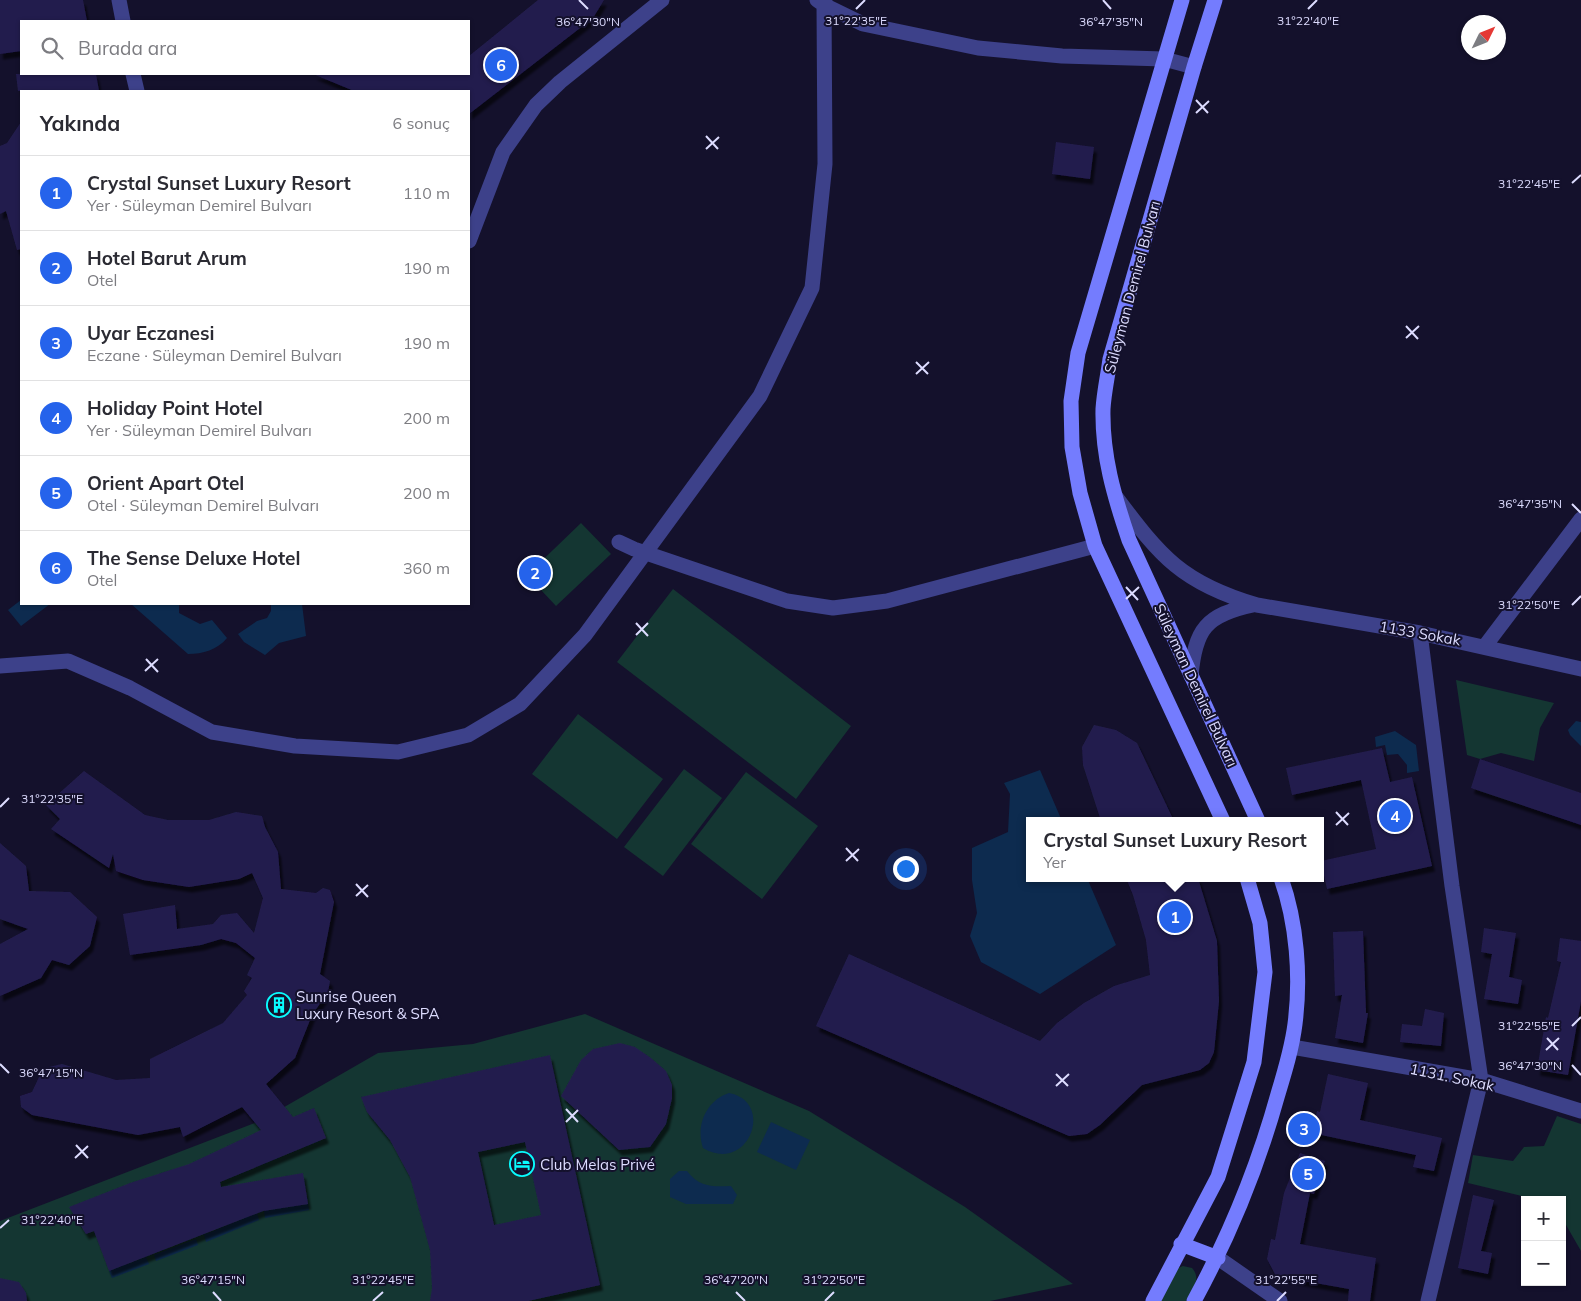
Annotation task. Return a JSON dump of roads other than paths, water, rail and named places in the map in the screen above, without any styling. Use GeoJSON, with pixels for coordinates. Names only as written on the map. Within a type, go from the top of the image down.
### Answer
{"type":"FeatureCollection","features":[{"type":"Feature","properties":{"kind":"main road","name":"Süleyman Demirel Bulvarı"},"geometry":{"type":"LineString","coordinates":[[1182,0],[1078,353],[1071,401],[1074,456],[1080,493],[1095,546],[1221,817]]}},
{"type":"Feature","properties":{"kind":"main road","name":"Süleyman Demirel Bulvarı"},"geometry":{"type":"LineString","coordinates":[[1215,0],[1110,359],[1103,407],[1104,449],[1112,492],[1129,540],[1256,817]]}},
{"type":"Feature","properties":{"kind":"main road"},"geometry":{"type":"LineString","coordinates":[[1152,1301],[1218,1177],[1254,1062],[1265,972],[1260,923],[1248,882]]}},
{"type":"Feature","properties":{"kind":"main road"},"geometry":{"type":"LineString","coordinates":[[1194,1301],[1218,1258],[1264,1146],[1292,1047],[1296,1023],[1298,977],[1294,930],[1281,882]]}},
{"type":"Feature","properties":{"kind":"main road"},"geometry":{"type":"LineString","coordinates":[[1181,1244],[1218,1258]]}},
{"type":"Feature","properties":{"kind":"street"},"geometry":{"type":"LineString","coordinates":[[119,0],[123,20]]}},
{"type":"Feature","properties":{"kind":"street"},"geometry":{"type":"LineString","coordinates":[[470,238],[503,152],[536,105],[560,82],[662,0]]}},
{"type":"Feature","properties":{"kind":"street"},"geometry":{"type":"LineString","coordinates":[[0,666],[68,661],[130,688],[212,732],[295,746],[398,752],[468,735],[520,704],[585,635],[643,552],[760,396],[812,288],[826,164],[822,2],[863,24],[978,48],[1062,56],[1164,59],[1194,67]]}},
{"type":"Feature","properties":{"kind":"street"},"geometry":{"type":"LineString","coordinates":[[134,75],[137,90]]}},
{"type":"Feature","properties":{"kind":"street"},"geometry":{"type":"LineString","coordinates":[[1112,492],[1160,553],[1180,570],[1225,596],[1257,605]]}},
{"type":"Feature","properties":{"kind":"street"},"geometry":{"type":"LineString","coordinates":[[1485,646],[1581,519]]}},
{"type":"Feature","properties":{"kind":"street"},"geometry":{"type":"LineString","coordinates":[[619,542],[643,552],[788,601],[833,608],[887,602],[1095,546]]}},
{"type":"Feature","properties":{"kind":"street"},"geometry":{"type":"LineString","coordinates":[[1191,676],[1193,653],[1198,638],[1210,622],[1229,610],[1257,605]]}},
{"type":"Feature","properties":{"kind":"street","name":"1133 Sokak"},"geometry":{"type":"LineString","coordinates":[[1257,605],[1420,633],[1581,669]]}},
{"type":"Feature","properties":{"kind":"street"},"geometry":{"type":"LineString","coordinates":[[1420,633],[1452,886],[1481,1080],[1428,1301]]}},
{"type":"Feature","properties":{"kind":"street","name":"1131. Sokak"},"geometry":{"type":"LineString","coordinates":[[1292,1047],[1481,1080],[1581,1111]]}},
{"type":"Feature","properties":{"kind":"street"},"geometry":{"type":"LineString","coordinates":[[1218,1258],[1280,1301]]}},
{"type":"Feature","properties":{"kind":"water"},"geometry":{"type":"Polygon","coordinates":[[[20,601],[20,605],[49,605],[21,626],[8,610],[20,601]]]}},
{"type":"Feature","properties":{"kind":"water"},"geometry":{"type":"Polygon","coordinates":[[[132,605],[179,605],[179,613],[200,624],[212,620],[227,638],[219,646],[199,653],[188,654],[132,605]]]}},
{"type":"Feature","properties":{"kind":"water"},"geometry":{"type":"Polygon","coordinates":[[[271,605],[302,605],[306,636],[279,643],[265,655],[244,642],[238,634],[257,621],[267,618],[271,611],[271,605]]]}},
{"type":"Feature","properties":{"kind":"water"},"geometry":{"type":"Polygon","coordinates":[[[1576,721],[1581,722],[1581,746],[1570,735],[1568,730],[1576,721]]]}},
{"type":"Feature","properties":{"kind":"water"},"geometry":{"type":"Polygon","coordinates":[[[1395,731],[1416,745],[1419,771],[1407,773],[1407,765],[1398,754],[1387,755],[1385,745],[1376,747],[1375,737],[1395,731]]]}},
{"type":"Feature","properties":{"kind":"water"},"geometry":{"type":"Polygon","coordinates":[[[1040,770],[1060,817],[1026,817],[1026,882],[1089,882],[1116,945],[1040,994],[981,962],[970,936],[977,913],[972,880],[972,848],[1008,832],[1010,794],[1004,783],[1040,770]]]}},
{"type":"Feature","properties":{"kind":"water"},"geometry":{"type":"Polygon","coordinates":[[[729,1093],[743,1099],[751,1109],[753,1121],[750,1134],[743,1145],[733,1152],[719,1154],[703,1148],[701,1139],[702,1122],[709,1107],[721,1096],[729,1093]]]}},
{"type":"Feature","properties":{"kind":"water"},"geometry":{"type":"Polygon","coordinates":[[[771,1122],[810,1140],[796,1170],[757,1152],[771,1122]]]}},
{"type":"Feature","properties":{"kind":"water"},"geometry":{"type":"Polygon","coordinates":[[[679,1171],[687,1171],[696,1180],[706,1185],[731,1186],[737,1195],[733,1204],[686,1204],[670,1197],[670,1179],[679,1171]]]}},
{"type":"Feature","properties":{"kind":"water"},"geometry":{"type":"Polygon","coordinates":[[[308,1204],[309,1210],[265,1218],[264,1211],[308,1204]]]}},
{"type":"Feature","properties":{"kind":"water"},"geometry":{"type":"Polygon","coordinates":[[[257,1213],[259,1220],[206,1242],[204,1235],[257,1213]]]}},
{"type":"Feature","properties":{"kind":"water"},"geometry":{"type":"Polygon","coordinates":[[[196,1239],[198,1245],[156,1261],[154,1255],[196,1239]]]}},
{"type":"Feature","properties":{"kind":"water"},"geometry":{"type":"Polygon","coordinates":[[[146,1257],[149,1264],[112,1278],[109,1271],[146,1257]]]}},
{"type":"Feature","properties":{"kind":"place","name":"The Sense Deluxe Hotel"},"geometry":{"type":"Point","coordinates":[501,65]}},
{"type":"Feature","properties":{"kind":"place","name":"Hotel Barut Arum"},"geometry":{"type":"Point","coordinates":[535,573]}},
{"type":"Feature","properties":{"kind":"place","name":"Holiday Point Hotel"},"geometry":{"type":"Point","coordinates":[1395,816]}},
{"type":"Feature","properties":{"kind":"place","name":"Crystal Sunset Luxury Resort"},"geometry":{"type":"Point","coordinates":[1175,917]}},
{"type":"Feature","properties":{"kind":"place","name":"Sunrise Queen Luxury Resort & SPA"},"geometry":{"type":"Point","coordinates":[279,1005]}},
{"type":"Feature","properties":{"kind":"place","name":"Uyar Eczanesi"},"geometry":{"type":"Point","coordinates":[1304,1129]}},
{"type":"Feature","properties":{"kind":"place","name":"Club Melas Privé"},"geometry":{"type":"Point","coordinates":[522,1164]}},
{"type":"Feature","properties":{"kind":"place","name":"Orient Apart Otel"},"geometry":{"type":"Point","coordinates":[1308,1174]}}]}
